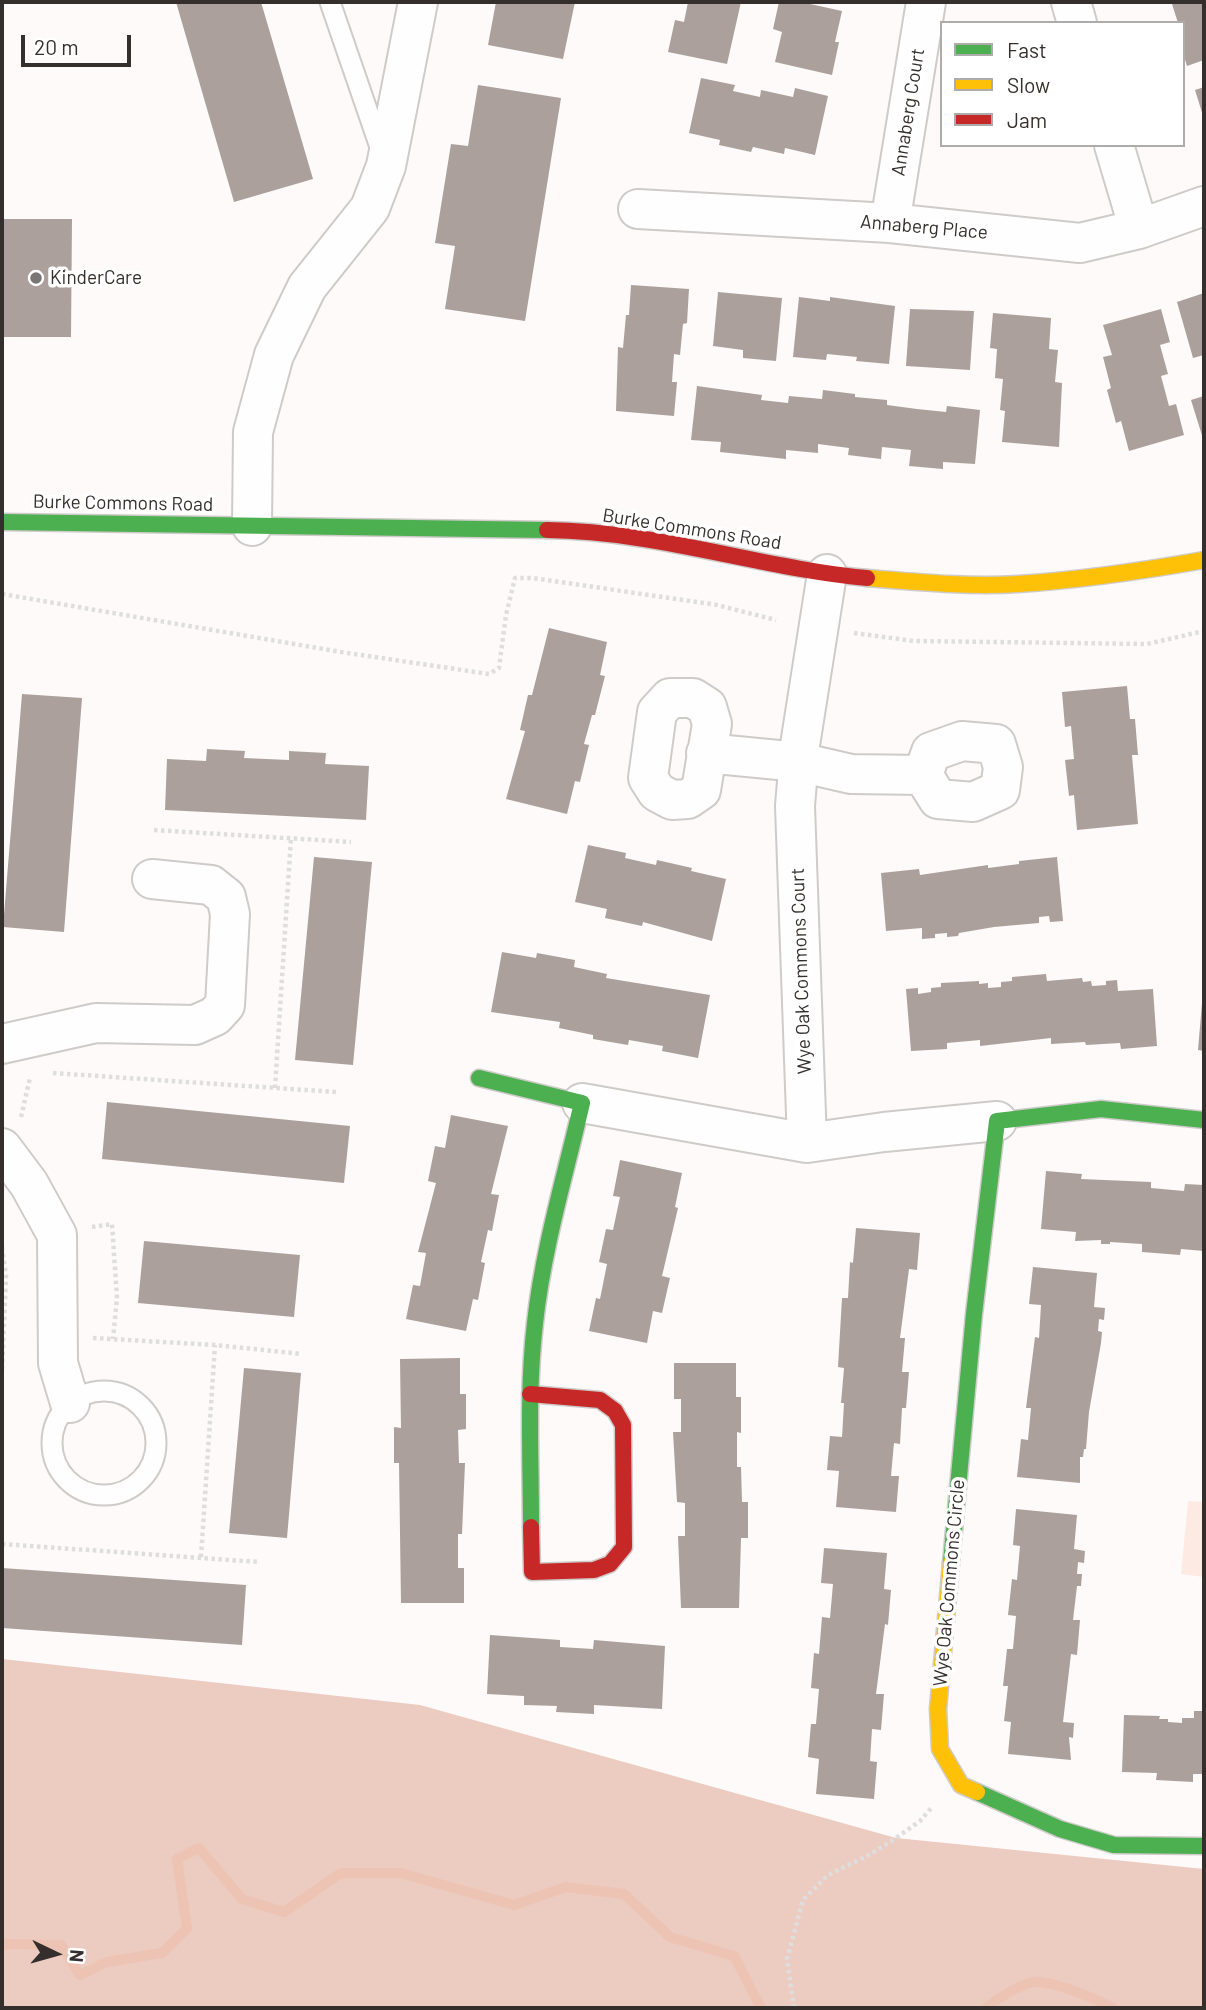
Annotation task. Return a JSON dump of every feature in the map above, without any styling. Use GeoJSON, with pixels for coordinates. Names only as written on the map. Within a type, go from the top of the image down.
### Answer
{"type":"FeatureCollection","features":[{"type":"Feature","properties":{"kind":"street"},"geometry":{"type":"LineString","coordinates":[[252,526],[253,432],[274,355],[307,287],[370,208],[386,166],[418,2]]}},
{"type":"Feature","properties":{"kind":"street","name":"Annaberg Court"},"geometry":{"type":"LineString","coordinates":[[890,223],[926,2]]}},
{"type":"Feature","properties":{"kind":"street"},"geometry":{"type":"LineString","coordinates":[[1071,2],[1076,21]]}},
{"type":"Feature","properties":{"kind":"street"},"geometry":{"type":"LineString","coordinates":[[1115,147],[1139,229]]}},
{"type":"Feature","properties":{"kind":"street","name":"Annaberg Place"},"geometry":{"type":"LineString","coordinates":[[638,209],[890,223],[1080,243],[1139,229],[1204,206]]}},
{"type":"Feature","properties":{"kind":"street","name":"Burke Commons Road"},"geometry":{"type":"LineString","coordinates":[[2,522],[556,530],[667,542],[827,574],[934,584],[1016,584],[1111,576],[1204,560]]}},
{"type":"Feature","properties":{"kind":"street","name":"Wye Oak Commons Court"},"geometry":{"type":"LineString","coordinates":[[807,1143],[795,806],[827,574]]}},
{"type":"Feature","properties":{"kind":"street"},"geometry":{"type":"LineString","coordinates":[[706,753],[799,762],[851,775],[923,775]]}},
{"type":"Feature","properties":{"kind":"street"},"geometry":{"type":"LineString","coordinates":[[2,1044],[96,1023],[195,1025],[215,1016],[225,1005],[230,914],[226,897],[211,886],[152,879]]}},
{"type":"Feature","properties":{"kind":"street"},"geometry":{"type":"LineString","coordinates":[[479,1078],[582,1103],[807,1143],[884,1132],[1101,1110],[1204,1120]]}},
{"type":"Feature","properties":{"kind":"street"},"geometry":{"type":"LineString","coordinates":[[530,1394],[600,1400],[615,1410],[623,1425],[624,1547],[610,1564],[594,1570],[532,1572],[530,1394],[538,1299],[582,1103]]}},
{"type":"Feature","properties":{"kind":"street","name":"Wye Oak Commons Circle"},"geometry":{"type":"LineString","coordinates":[[997,1121],[974,1314],[938,1709],[940,1749],[961,1785],[1060,1829],[1114,1845],[1204,1846]]}},
{"type":"Feature","properties":{"kind":"street"},"geometry":{"type":"LineString","coordinates":[[8,1135],[29,1184],[57,1235],[58,1363],[70,1404]]}},
{"type":"Feature","properties":{"kind":"lane"},"geometry":{"type":"LineString","coordinates":[[330,2],[386,166]]}},
{"type":"Feature","properties":{"kind":"lane"},"geometry":{"type":"LineString","coordinates":[[107,1390],[128,1396],[145,1409],[155,1427],[156,1448],[151,1468],[138,1484],[120,1494],[99,1497],[79,1491],[63,1478],[53,1459],[51,1439],[57,1419],[70,1404],[88,1392],[107,1390]]}},
{"type":"Feature","properties":{"kind":"path"},"geometry":{"type":"LineString","coordinates":[[2,594],[341,652],[489,674],[499,668],[506,615],[515,578],[534,578],[717,605],[776,620]]}},
{"type":"Feature","properties":{"kind":"path"},"geometry":{"type":"LineString","coordinates":[[852,633],[914,640],[1147,644],[1204,631]]}},
{"type":"Feature","properties":{"kind":"path"},"geometry":{"type":"LineString","coordinates":[[154,830],[351,842]]}},
{"type":"Feature","properties":{"kind":"path"},"geometry":{"type":"LineString","coordinates":[[275,1088],[291,838]]}},
{"type":"Feature","properties":{"kind":"path"},"geometry":{"type":"LineString","coordinates":[[8,1135],[21,1120],[31,1072]]}},
{"type":"Feature","properties":{"kind":"path"},"geometry":{"type":"LineString","coordinates":[[44,1073],[336,1092]]}},
{"type":"Feature","properties":{"kind":"path"},"geometry":{"type":"LineString","coordinates":[[2,1247],[6,1276],[2,1372]]}},
{"type":"Feature","properties":{"kind":"path"},"geometry":{"type":"LineString","coordinates":[[89,1338],[215,1345],[302,1354]]}},
{"type":"Feature","properties":{"kind":"path"},"geometry":{"type":"LineString","coordinates":[[201,1557],[215,1345]]}},
{"type":"Feature","properties":{"kind":"path"},"geometry":{"type":"LineString","coordinates":[[2,1544],[259,1562]]}},
{"type":"Feature","properties":{"kind":"path"},"geometry":{"type":"LineString","coordinates":[[794,2008],[787,1959],[803,1900],[828,1875],[871,1854],[920,1821],[933,1807],[933,1796],[928,1789],[952,1770]]}},
{"type":"Feature","properties":{"kind":"shaded area"},"geometry":{"type":"Polygon","coordinates":[[[1188,1501],[1204,1502],[1204,1577],[1181,1574],[1188,1501]]]}},
{"type":"Feature","properties":{"kind":"shaded area"},"geometry":{"type":"Polygon","coordinates":[[[2,1659],[420,1705],[896,1838],[1204,1869],[1204,2008],[2,2008],[2,1659]]]}},
{"type":"Feature","properties":{"kind":"building"},"geometry":{"type":"Polygon","coordinates":[[[176,2],[261,2],[313,179],[234,202],[176,2]]]}},
{"type":"Feature","properties":{"kind":"building"},"geometry":{"type":"Polygon","coordinates":[[[496,2],[575,2],[563,59],[488,45],[496,2]]]}},
{"type":"Feature","properties":{"kind":"building"},"geometry":{"type":"Polygon","coordinates":[[[688,2],[741,2],[727,64],[668,52],[675,20],[684,22],[688,2]]]}},
{"type":"Feature","properties":{"kind":"building"},"geometry":{"type":"Polygon","coordinates":[[[779,2],[801,2],[842,11],[835,42],[839,42],[832,75],[775,62],[782,32],[773,29],[779,2]]]}},
{"type":"Feature","properties":{"kind":"building"},"geometry":{"type":"Polygon","coordinates":[[[1204,2],[1204,60],[1187,66],[1185,21],[1177,21],[1172,4],[1204,2]]]}},
{"type":"Feature","properties":{"kind":"building"},"geometry":{"type":"Polygon","coordinates":[[[701,78],[735,85],[733,91],[760,97],[761,90],[793,97],[795,88],[828,96],[815,155],[785,148],[784,154],[753,147],[751,152],[719,145],[720,140],[689,133],[701,78]]]}},
{"type":"Feature","properties":{"kind":"building"},"geometry":{"type":"Polygon","coordinates":[[[478,85],[561,98],[525,321],[445,309],[455,246],[435,243],[451,144],[468,146],[478,85]]]}},
{"type":"Feature","properties":{"kind":"building"},"geometry":{"type":"Polygon","coordinates":[[[1204,87],[1204,119],[1195,90],[1204,87]]]}},
{"type":"Feature","properties":{"kind":"building","name":"KinderCare"},"geometry":{"type":"Polygon","coordinates":[[[2,219],[72,219],[71,337],[2,337],[2,219]]]}},
{"type":"Feature","properties":{"kind":"building"},"geometry":{"type":"Polygon","coordinates":[[[631,285],[689,289],[687,323],[683,324],[680,355],[674,354],[672,382],[677,382],[674,416],[616,411],[618,347],[623,348],[631,285]]]}},
{"type":"Feature","properties":{"kind":"building"},"geometry":{"type":"Polygon","coordinates":[[[718,292],[782,298],[776,361],[743,358],[743,350],[713,346],[718,292]]]}},
{"type":"Feature","properties":{"kind":"building"},"geometry":{"type":"Polygon","coordinates":[[[1204,293],[1204,355],[1193,358],[1177,302],[1204,293]]]}},
{"type":"Feature","properties":{"kind":"building"},"geometry":{"type":"Polygon","coordinates":[[[799,297],[830,301],[830,297],[895,306],[889,364],[856,361],[857,357],[827,354],[826,360],[793,357],[799,297]]]}},
{"type":"Feature","properties":{"kind":"building"},"geometry":{"type":"Polygon","coordinates":[[[910,309],[974,311],[970,370],[906,366],[910,309]]]}},
{"type":"Feature","properties":{"kind":"building"},"geometry":{"type":"Polygon","coordinates":[[[1161,309],[1170,342],[1160,345],[1168,374],[1161,376],[1169,406],[1176,404],[1184,435],[1129,451],[1121,421],[1116,423],[1107,390],[1111,388],[1103,357],[1112,355],[1103,325],[1161,309]]]}},
{"type":"Feature","properties":{"kind":"building"},"geometry":{"type":"Polygon","coordinates":[[[993,313],[1051,318],[1049,349],[1058,350],[1055,382],[1062,383],[1059,447],[1002,442],[1005,411],[1000,410],[1003,379],[995,378],[997,349],[990,348],[993,313]]]}},
{"type":"Feature","properties":{"kind":"building"},"geometry":{"type":"Polygon","coordinates":[[[697,386],[762,395],[761,400],[788,403],[789,396],[822,399],[823,390],[887,400],[887,405],[917,409],[946,412],[947,406],[980,410],[975,464],[943,462],[943,469],[909,466],[911,450],[882,447],[881,459],[848,455],[849,448],[818,444],[818,453],[786,450],[786,459],[720,452],[721,442],[691,440],[697,386]]]}},
{"type":"Feature","properties":{"kind":"building"},"geometry":{"type":"Polygon","coordinates":[[[1204,396],[1204,442],[1191,400],[1204,396]]]}},
{"type":"Feature","properties":{"kind":"building"},"geometry":{"type":"Polygon","coordinates":[[[549,628],[607,642],[600,675],[605,676],[584,744],[589,745],[580,782],[575,781],[567,814],[506,799],[525,731],[520,730],[528,695],[532,695],[549,628]]]}},
{"type":"Feature","properties":{"kind":"building"},"geometry":{"type":"Polygon","coordinates":[[[1127,686],[1130,719],[1135,719],[1138,755],[1132,755],[1138,824],[1077,830],[1074,795],[1069,796],[1065,760],[1074,759],[1071,726],[1065,727],[1062,692],[1127,686]]]}},
{"type":"Feature","properties":{"kind":"building"},"geometry":{"type":"Polygon","coordinates":[[[22,694],[82,698],[64,932],[3,927],[22,694]]]}},
{"type":"Feature","properties":{"kind":"building"},"geometry":{"type":"Polygon","coordinates":[[[207,749],[245,751],[244,758],[289,760],[289,751],[326,753],[325,764],[369,766],[366,820],[165,810],[167,759],[206,761],[207,749]]]}},
{"type":"Feature","properties":{"kind":"building"},"geometry":{"type":"Polygon","coordinates":[[[588,845],[626,853],[625,858],[656,865],[657,860],[726,879],[712,941],[643,922],[642,926],[605,918],[607,909],[575,902],[588,845]]]}},
{"type":"Feature","properties":{"kind":"building"},"geometry":{"type":"Polygon","coordinates":[[[314,857],[372,862],[353,1065],[295,1060],[314,857]]]}},
{"type":"Feature","properties":{"kind":"building"},"geometry":{"type":"Polygon","coordinates":[[[1057,857],[1063,921],[1050,922],[1049,916],[1039,917],[1039,923],[994,927],[959,933],[958,936],[935,934],[935,938],[922,939],[922,928],[886,931],[881,873],[919,869],[920,875],[1057,857]]]}},
{"type":"Feature","properties":{"kind":"building"},"geometry":{"type":"Polygon","coordinates":[[[502,952],[536,958],[537,953],[575,960],[574,967],[607,974],[606,978],[710,995],[698,1058],[662,1051],[663,1046],[629,1040],[628,1045],[593,1039],[593,1035],[559,1028],[560,1022],[491,1012],[502,952]]]}},
{"type":"Feature","properties":{"kind":"building"},"geometry":{"type":"Polygon","coordinates":[[[1046,974],[1047,981],[1082,978],[1083,982],[1091,981],[1092,986],[1106,985],[1106,981],[1117,980],[1118,991],[1153,989],[1157,1046],[1121,1049],[1120,1043],[1051,1044],[1051,1038],[980,1046],[980,1040],[947,1043],[947,1049],[911,1051],[906,989],[918,988],[918,994],[931,992],[931,988],[941,987],[941,983],[979,981],[979,984],[988,983],[988,988],[1001,987],[1001,982],[1012,981],[1012,977],[1046,974]]]}},
{"type":"Feature","properties":{"kind":"building"},"geometry":{"type":"Polygon","coordinates":[[[1204,1003],[1204,1051],[1198,1050],[1204,1003]]]}},
{"type":"Feature","properties":{"kind":"building"},"geometry":{"type":"Polygon","coordinates":[[[107,1102],[350,1126],[344,1183],[102,1159],[107,1102]]]}},
{"type":"Feature","properties":{"kind":"building"},"geometry":{"type":"Polygon","coordinates":[[[451,1115],[508,1126],[491,1194],[499,1195],[492,1231],[488,1230],[481,1262],[485,1263],[478,1300],[473,1299],[466,1331],[406,1319],[413,1285],[420,1286],[426,1253],[418,1252],[436,1183],[428,1181],[435,1146],[445,1148],[451,1115]]]}},
{"type":"Feature","properties":{"kind":"building"},"geometry":{"type":"Polygon","coordinates":[[[620,1160],[682,1173],[675,1207],[678,1208],[662,1276],[670,1278],[662,1313],[653,1311],[647,1343],[589,1331],[596,1298],[600,1299],[607,1264],[599,1262],[606,1229],[613,1230],[620,1197],[613,1196],[620,1160]]]}},
{"type":"Feature","properties":{"kind":"building"},"geometry":{"type":"Polygon","coordinates":[[[1046,1171],[1082,1174],[1081,1179],[1151,1182],[1151,1188],[1184,1191],[1185,1184],[1204,1185],[1204,1251],[1181,1249],[1180,1255],[1142,1252],[1142,1244],[1101,1244],[1101,1240],[1075,1241],[1076,1232],[1041,1229],[1046,1171]]]}},
{"type":"Feature","properties":{"kind":"building"},"geometry":{"type":"Polygon","coordinates":[[[856,1228],[920,1233],[917,1270],[909,1269],[900,1338],[905,1338],[902,1372],[909,1372],[906,1408],[902,1408],[900,1444],[894,1443],[891,1476],[899,1476],[896,1512],[836,1507],[839,1471],[827,1470],[830,1436],[842,1437],[844,1368],[838,1367],[842,1298],[848,1298],[850,1262],[853,1263],[856,1228]]]}},
{"type":"Feature","properties":{"kind":"building"},"geometry":{"type":"Polygon","coordinates":[[[144,1241],[300,1255],[294,1317],[138,1303],[144,1241]]]}},
{"type":"Feature","properties":{"kind":"building"},"geometry":{"type":"Polygon","coordinates":[[[1033,1267],[1097,1273],[1094,1307],[1105,1308],[1104,1320],[1099,1319],[1101,1343],[1089,1412],[1086,1449],[1083,1457],[1080,1457],[1080,1483],[1017,1477],[1021,1439],[1028,1440],[1031,1408],[1026,1408],[1035,1337],[1039,1338],[1041,1305],[1029,1304],[1033,1267]]]}},
{"type":"Feature","properties":{"kind":"building"},"geometry":{"type":"Polygon","coordinates":[[[460,1358],[460,1394],[466,1394],[466,1429],[458,1430],[459,1463],[465,1463],[462,1534],[458,1534],[458,1568],[464,1568],[464,1603],[401,1603],[399,1463],[394,1463],[394,1427],[401,1428],[400,1359],[460,1358]]]}},
{"type":"Feature","properties":{"kind":"building"},"geometry":{"type":"Polygon","coordinates":[[[674,1363],[736,1363],[736,1397],[741,1397],[737,1467],[741,1467],[742,1502],[748,1502],[748,1538],[741,1538],[739,1608],[681,1608],[678,1536],[685,1536],[685,1503],[677,1502],[673,1432],[681,1432],[681,1399],[674,1399],[674,1363]]]}},
{"type":"Feature","properties":{"kind":"building"},"geometry":{"type":"Polygon","coordinates":[[[244,1368],[301,1373],[287,1538],[229,1533],[244,1368]]]}},
{"type":"Feature","properties":{"kind":"building"},"geometry":{"type":"Polygon","coordinates":[[[1016,1509],[1077,1515],[1074,1549],[1085,1551],[1084,1563],[1078,1562],[1077,1574],[1082,1574],[1081,1586],[1077,1586],[1073,1620],[1080,1620],[1077,1655],[1071,1654],[1063,1722],[1074,1723],[1073,1738],[1069,1737],[1071,1760],[1008,1754],[1011,1722],[1004,1721],[1008,1686],[1003,1686],[1007,1649],[1013,1649],[1016,1616],[1008,1615],[1012,1579],[1017,1580],[1020,1546],[1013,1545],[1016,1509]]]}},
{"type":"Feature","properties":{"kind":"building"},"geometry":{"type":"Polygon","coordinates":[[[824,1548],[887,1553],[884,1589],[891,1590],[876,1694],[884,1694],[881,1730],[872,1729],[870,1761],[877,1762],[874,1799],[816,1794],[819,1759],[808,1757],[811,1724],[816,1724],[819,1689],[811,1688],[814,1653],[819,1654],[822,1617],[830,1618],[833,1584],[821,1583],[824,1548]]]}},
{"type":"Feature","properties":{"kind":"building"},"geometry":{"type":"Polygon","coordinates":[[[2,1568],[246,1585],[242,1645],[2,1628],[2,1568]]]}},
{"type":"Feature","properties":{"kind":"building"},"geometry":{"type":"Polygon","coordinates":[[[490,1635],[560,1640],[560,1647],[593,1649],[594,1640],[665,1646],[662,1709],[594,1705],[594,1714],[556,1712],[557,1706],[524,1705],[524,1696],[487,1694],[490,1635]]]}},
{"type":"Feature","properties":{"kind":"building"},"geometry":{"type":"Polygon","coordinates":[[[1194,1711],[1204,1711],[1204,1774],[1193,1774],[1193,1782],[1156,1780],[1157,1773],[1122,1772],[1124,1715],[1160,1716],[1159,1719],[1168,1719],[1168,1722],[1182,1723],[1182,1718],[1194,1718],[1194,1711]]]}},
{"type":"Feature","properties":{"kind":"waterway"},"geometry":{"type":"LineString","coordinates":[[2,1946],[61,1945],[80,1975],[107,1962],[162,1953],[187,1928],[177,1859],[199,1848],[242,1899],[284,1912],[341,1873],[401,1873],[514,1905],[566,1887],[624,1894],[670,1937],[734,1956],[761,2008]]}},
{"type":"Feature","properties":{"kind":"waterway"},"geometry":{"type":"LineString","coordinates":[[986,2008],[1004,1995],[1034,1982],[1068,1989],[1113,2008]]}},
{"type":"Feature","properties":{"kind":"traffic: fast"},"geometry":{"type":"LineString","coordinates":[[2,522],[547,530]]}},
{"type":"Feature","properties":{"kind":"traffic: fast"},"geometry":{"type":"LineString","coordinates":[[479,1078],[582,1103],[549,1240],[535,1323],[530,1400],[531,1527]]}},
{"type":"Feature","properties":{"kind":"traffic: fast"},"geometry":{"type":"LineString","coordinates":[[951,1563],[974,1314],[997,1121],[1101,1109],[1204,1120]]}},
{"type":"Feature","properties":{"kind":"traffic: fast"},"geometry":{"type":"LineString","coordinates":[[977,1792],[1060,1829],[1114,1845],[1204,1846]]}},
{"type":"Feature","properties":{"kind":"traffic: slow"},"geometry":{"type":"LineString","coordinates":[[867,578],[961,584],[1018,584],[1111,575],[1204,560]]}},
{"type":"Feature","properties":{"kind":"traffic: slow"},"geometry":{"type":"LineString","coordinates":[[951,1563],[938,1709],[940,1749],[961,1785],[977,1792]]}},
{"type":"Feature","properties":{"kind":"traffic: jam"},"geometry":{"type":"LineString","coordinates":[[547,530],[628,537],[867,578]]}},
{"type":"Feature","properties":{"kind":"traffic: jam"},"geometry":{"type":"LineString","coordinates":[[530,1394],[600,1400],[615,1411],[623,1425],[624,1547],[610,1564],[594,1570],[532,1572],[531,1527]]}},
{"type":"Feature","properties":{"kind":"place","name":"KinderCare"},"geometry":{"type":"Point","coordinates":[36,278]}}]}
